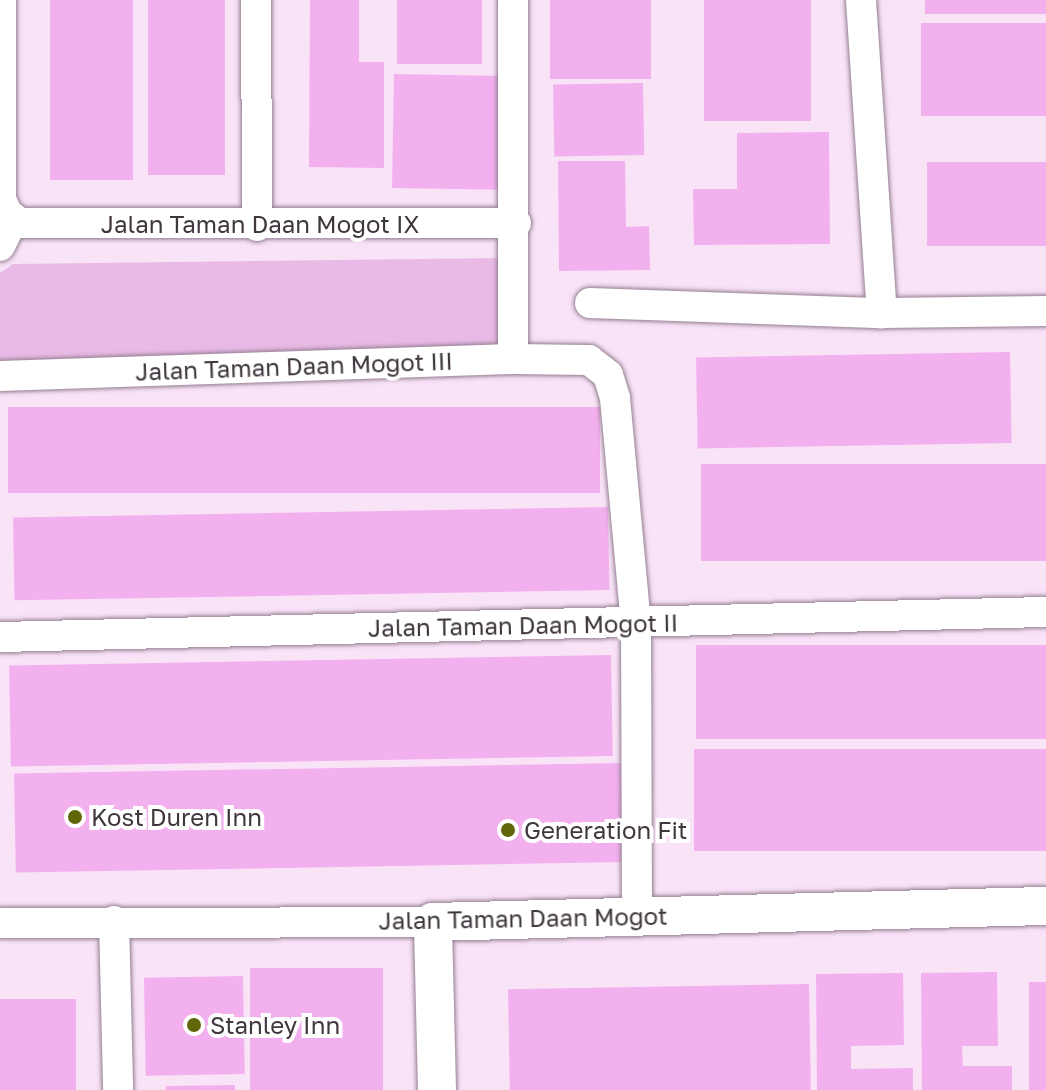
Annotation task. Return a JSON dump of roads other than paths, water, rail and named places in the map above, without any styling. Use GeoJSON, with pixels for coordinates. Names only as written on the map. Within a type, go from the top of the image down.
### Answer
{"type":"FeatureCollection","features":[{"type":"Feature","properties":{"kind":"street"},"geometry":{"type":"LineString","coordinates":[[1,0],[1,199],[6,226]]}},
{"type":"Feature","properties":{"kind":"street"},"geometry":{"type":"LineString","coordinates":[[256,0],[257,226]]}},
{"type":"Feature","properties":{"kind":"street"},"geometry":{"type":"LineString","coordinates":[[513,0],[516,223],[513,359]]}},
{"type":"Feature","properties":{"kind":"street"},"geometry":{"type":"LineString","coordinates":[[861,0],[882,313]]}},
{"type":"Feature","properties":{"kind":"street","name":"Jalan Taman Daan Mogot IX"},"geometry":{"type":"LineString","coordinates":[[6,226],[20,223],[257,226],[516,223]]}},
{"type":"Feature","properties":{"kind":"street"},"geometry":{"type":"LineString","coordinates":[[590,303],[882,313],[1046,311]]}},
{"type":"Feature","properties":{"kind":"street","name":"Jalan Taman Daan Mogot III"},"geometry":{"type":"LineString","coordinates":[[0,376],[513,359],[589,360],[608,375],[615,398],[636,623]]}},
{"type":"Feature","properties":{"kind":"street","name":"Jalan Taman Daan Mogot II"},"geometry":{"type":"LineString","coordinates":[[0,637],[1046,612]]}},
{"type":"Feature","properties":{"kind":"street"},"geometry":{"type":"LineString","coordinates":[[636,623],[637,916]]}},
{"type":"Feature","properties":{"kind":"street","name":"Jalan Taman Daan Mogot"},"geometry":{"type":"LineString","coordinates":[[0,923],[433,922],[1046,906]]}},
{"type":"Feature","properties":{"kind":"street"},"geometry":{"type":"LineString","coordinates":[[114,921],[118,1090]]}},
{"type":"Feature","properties":{"kind":"street"},"geometry":{"type":"LineString","coordinates":[[433,922],[437,1090]]}},
{"type":"Feature","properties":{"kind":"place","name":"Kost Duren Inn"},"geometry":{"type":"Point","coordinates":[75,817]}},
{"type":"Feature","properties":{"kind":"place","name":"Generation Fit"},"geometry":{"type":"Point","coordinates":[508,830]}},
{"type":"Feature","properties":{"kind":"place","name":"Stanley Inn"},"geometry":{"type":"Point","coordinates":[194,1025]}}]}
